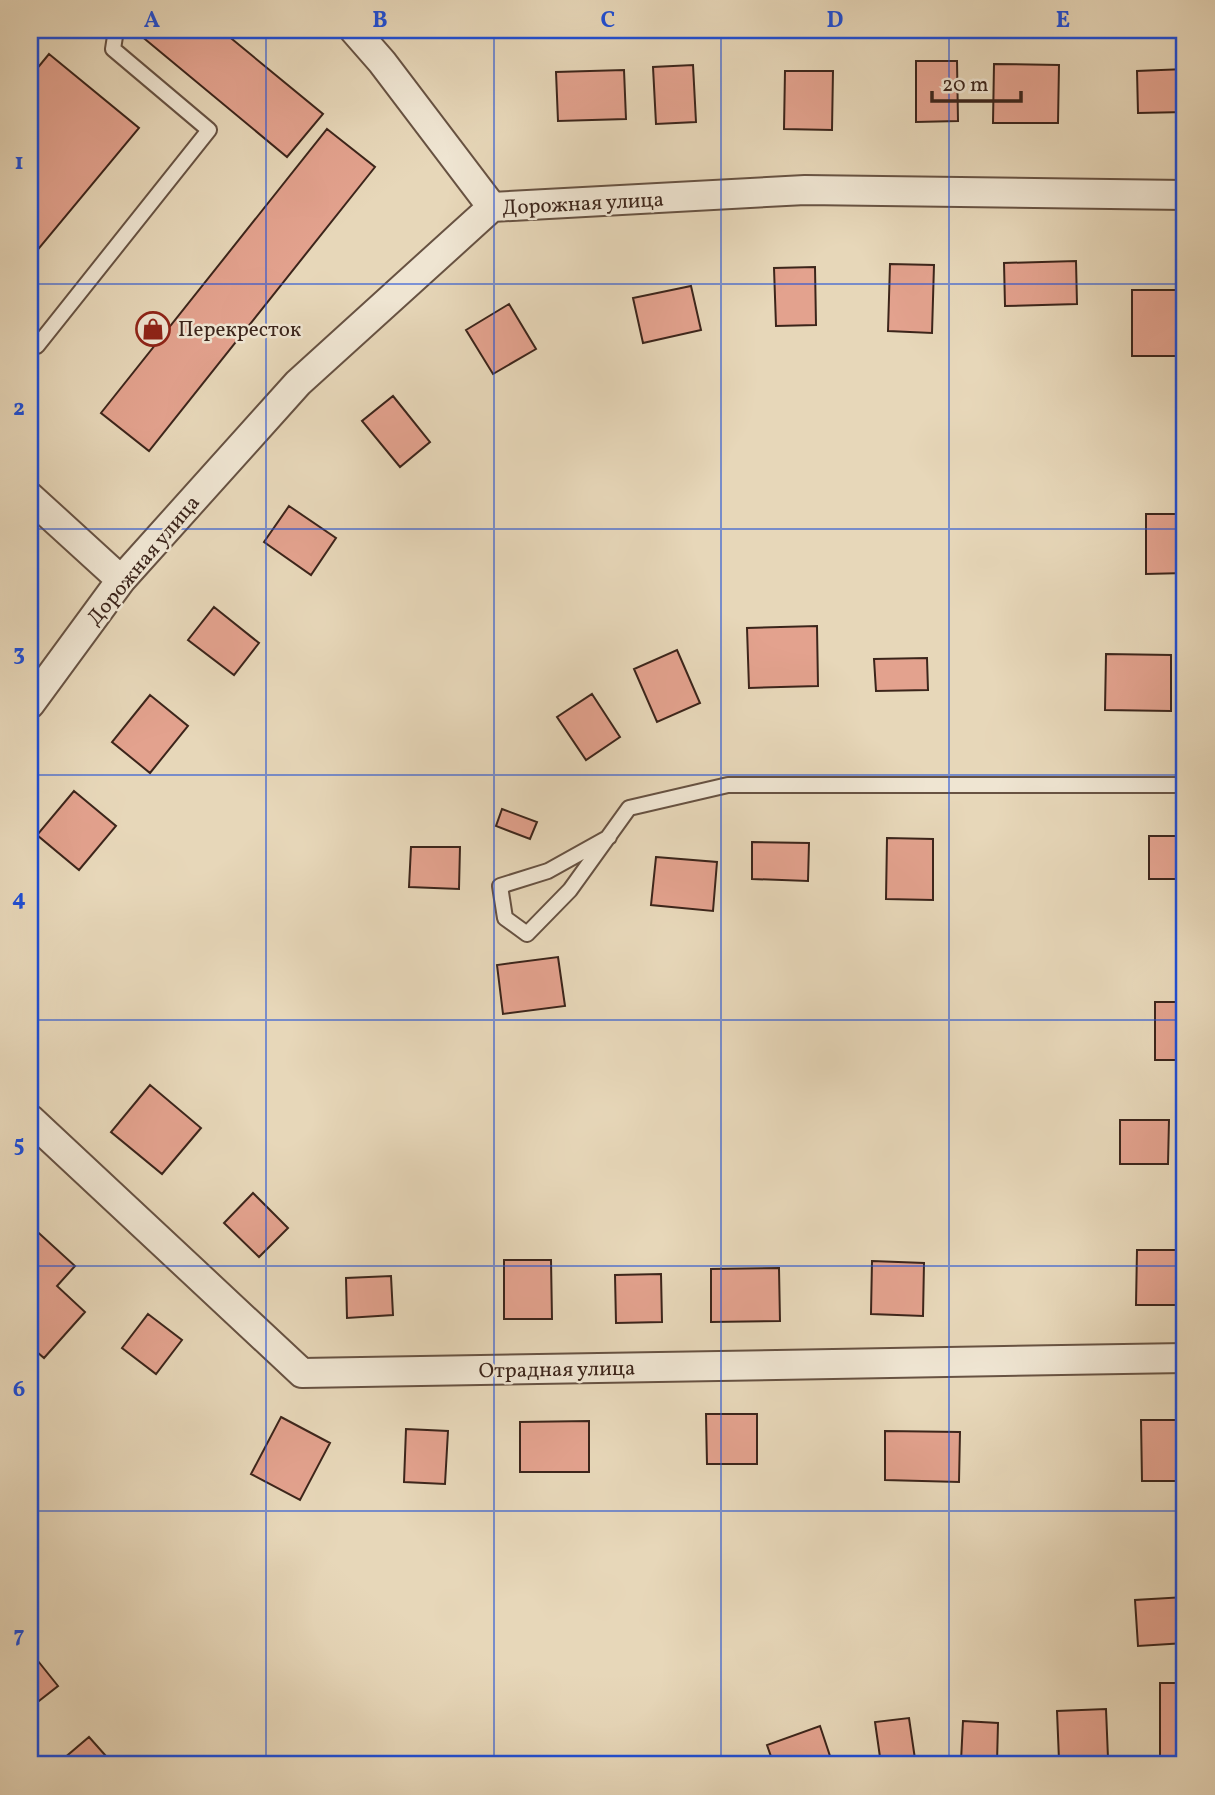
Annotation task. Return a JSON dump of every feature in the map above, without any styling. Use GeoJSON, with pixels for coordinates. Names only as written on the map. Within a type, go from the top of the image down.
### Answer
{"type":"FeatureCollection","features":[{"type":"Feature","properties":{"kind":"street"},"geometry":{"type":"LineString","coordinates":[[354,30],[382,62],[492,207]]}},
{"type":"Feature","properties":{"kind":"street","name":"Дорожная улица"},"geometry":{"type":"LineString","coordinates":[[30,704],[121,580],[298,383],[492,207],[805,190],[1185,195]]}},
{"type":"Feature","properties":{"kind":"street"},"geometry":{"type":"LineString","coordinates":[[30,497],[121,580]]}},
{"type":"Feature","properties":{"kind":"street","name":"Отрадная улица"},"geometry":{"type":"LineString","coordinates":[[30,1119],[302,1373],[1185,1358]]}},
{"type":"Feature","properties":{"kind":"lane"},"geometry":{"type":"LineString","coordinates":[[37,345],[209,131],[113,49],[116,30]]}},
{"type":"Feature","properties":{"kind":"lane"},"geometry":{"type":"LineString","coordinates":[[609,837],[548,871],[500,886],[505,918],[527,934],[570,890],[609,837],[629,808],[728,785],[1185,785]]}},
{"type":"Feature","properties":{"kind":"building"},"geometry":{"type":"Polygon","coordinates":[[[134,30],[221,30],[323,114],[287,157],[134,30]]]}},
{"type":"Feature","properties":{"kind":"building"},"geometry":{"type":"Polygon","coordinates":[[[49,54],[139,128],[30,259],[30,77],[49,54]]]}},
{"type":"Feature","properties":{"kind":"building"},"geometry":{"type":"Polygon","coordinates":[[[916,61],[957,61],[958,121],[916,122],[916,61]]]}},
{"type":"Feature","properties":{"kind":"building"},"geometry":{"type":"Polygon","coordinates":[[[994,64],[1059,65],[1058,123],[993,123],[994,64]]]}},
{"type":"Feature","properties":{"kind":"building"},"geometry":{"type":"Polygon","coordinates":[[[693,65],[696,122],[656,124],[653,67],[693,65]]]}},
{"type":"Feature","properties":{"kind":"building"},"geometry":{"type":"Polygon","coordinates":[[[1185,69],[1185,112],[1138,113],[1137,71],[1185,69]]]}},
{"type":"Feature","properties":{"kind":"building"},"geometry":{"type":"Polygon","coordinates":[[[624,70],[626,119],[558,121],[556,72],[624,70]]]}},
{"type":"Feature","properties":{"kind":"building"},"geometry":{"type":"Polygon","coordinates":[[[785,71],[833,71],[832,130],[784,129],[785,71]]]}},
{"type":"Feature","properties":{"kind":"building"},"geometry":{"type":"Polygon","coordinates":[[[327,129],[375,167],[149,451],[101,413],[327,129]]]}},
{"type":"Feature","properties":{"kind":"building"},"geometry":{"type":"Polygon","coordinates":[[[1076,261],[1077,304],[1005,306],[1004,263],[1076,261]]]}},
{"type":"Feature","properties":{"kind":"building"},"geometry":{"type":"Polygon","coordinates":[[[890,264],[934,265],[932,333],[888,331],[890,264]]]}},
{"type":"Feature","properties":{"kind":"building"},"geometry":{"type":"Polygon","coordinates":[[[815,267],[816,325],[776,326],[774,268],[815,267]]]}},
{"type":"Feature","properties":{"kind":"building"},"geometry":{"type":"Polygon","coordinates":[[[691,286],[701,330],[643,343],[633,298],[691,286]]]}},
{"type":"Feature","properties":{"kind":"building"},"geometry":{"type":"Polygon","coordinates":[[[1132,290],[1183,290],[1183,356],[1132,356],[1132,290]]]}},
{"type":"Feature","properties":{"kind":"building"},"geometry":{"type":"Polygon","coordinates":[[[509,304],[536,349],[493,374],[466,330],[509,304]]]}},
{"type":"Feature","properties":{"kind":"building"},"geometry":{"type":"Polygon","coordinates":[[[393,396],[430,442],[400,467],[362,421],[393,396]]]}},
{"type":"Feature","properties":{"kind":"building"},"geometry":{"type":"Polygon","coordinates":[[[289,506],[336,538],[311,575],[264,542],[289,506]]]}},
{"type":"Feature","properties":{"kind":"building"},"geometry":{"type":"Polygon","coordinates":[[[1146,514],[1185,514],[1185,573],[1146,574],[1146,514]]]}},
{"type":"Feature","properties":{"kind":"building"},"geometry":{"type":"Polygon","coordinates":[[[214,607],[259,643],[234,675],[188,640],[214,607]]]}},
{"type":"Feature","properties":{"kind":"building"},"geometry":{"type":"Polygon","coordinates":[[[817,626],[818,686],[749,688],[747,628],[817,626]]]}},
{"type":"Feature","properties":{"kind":"building"},"geometry":{"type":"Polygon","coordinates":[[[677,650],[700,703],[657,722],[634,669],[677,650]]]}},
{"type":"Feature","properties":{"kind":"building"},"geometry":{"type":"Polygon","coordinates":[[[1106,654],[1171,655],[1171,711],[1105,710],[1106,654]]]}},
{"type":"Feature","properties":{"kind":"building"},"geometry":{"type":"Polygon","coordinates":[[[927,658],[928,690],[876,691],[874,659],[927,658]]]}},
{"type":"Feature","properties":{"kind":"building"},"geometry":{"type":"Polygon","coordinates":[[[592,694],[620,737],[586,760],[557,717],[592,694]]]}},
{"type":"Feature","properties":{"kind":"building"},"geometry":{"type":"Polygon","coordinates":[[[150,695],[188,726],[150,773],[112,742],[150,695]]]}},
{"type":"Feature","properties":{"kind":"building"},"geometry":{"type":"Polygon","coordinates":[[[74,791],[116,826],[79,870],[37,835],[74,791]]]}},
{"type":"Feature","properties":{"kind":"building"},"geometry":{"type":"Polygon","coordinates":[[[502,809],[537,822],[530,839],[496,826],[502,809]]]}},
{"type":"Feature","properties":{"kind":"building"},"geometry":{"type":"Polygon","coordinates":[[[1149,836],[1185,836],[1185,879],[1149,879],[1149,836]]]}},
{"type":"Feature","properties":{"kind":"building"},"geometry":{"type":"Polygon","coordinates":[[[887,838],[933,839],[933,900],[886,899],[887,838]]]}},
{"type":"Feature","properties":{"kind":"building"},"geometry":{"type":"Polygon","coordinates":[[[752,842],[809,843],[808,881],[752,879],[752,842]]]}},
{"type":"Feature","properties":{"kind":"building"},"geometry":{"type":"Polygon","coordinates":[[[411,847],[460,847],[459,889],[409,887],[411,847]]]}},
{"type":"Feature","properties":{"kind":"building"},"geometry":{"type":"Polygon","coordinates":[[[656,857],[717,862],[713,911],[651,905],[656,857]]]}},
{"type":"Feature","properties":{"kind":"building"},"geometry":{"type":"Polygon","coordinates":[[[558,957],[565,1006],[503,1014],[497,965],[558,957]]]}},
{"type":"Feature","properties":{"kind":"building"},"geometry":{"type":"Polygon","coordinates":[[[1155,1002],[1185,1002],[1185,1060],[1155,1060],[1155,1002]]]}},
{"type":"Feature","properties":{"kind":"building"},"geometry":{"type":"Polygon","coordinates":[[[150,1085],[201,1128],[162,1174],[111,1132],[150,1085]]]}},
{"type":"Feature","properties":{"kind":"building"},"geometry":{"type":"Polygon","coordinates":[[[1120,1120],[1169,1120],[1168,1164],[1120,1164],[1120,1120]]]}},
{"type":"Feature","properties":{"kind":"building"},"geometry":{"type":"Polygon","coordinates":[[[253,1193],[288,1228],[259,1257],[224,1223],[253,1193]]]}},
{"type":"Feature","properties":{"kind":"building"},"geometry":{"type":"Polygon","coordinates":[[[30,1225],[75,1266],[57,1286],[85,1312],[44,1358],[30,1346],[30,1225]]]}},
{"type":"Feature","properties":{"kind":"building"},"geometry":{"type":"Polygon","coordinates":[[[1137,1250],[1185,1250],[1185,1305],[1136,1305],[1137,1250]]]}},
{"type":"Feature","properties":{"kind":"building"},"geometry":{"type":"Polygon","coordinates":[[[504,1260],[551,1260],[552,1319],[504,1319],[504,1260]]]}},
{"type":"Feature","properties":{"kind":"building"},"geometry":{"type":"Polygon","coordinates":[[[872,1261],[924,1263],[923,1316],[871,1314],[872,1261]]]}},
{"type":"Feature","properties":{"kind":"building"},"geometry":{"type":"Polygon","coordinates":[[[779,1268],[780,1321],[711,1322],[711,1269],[779,1268]]]}},
{"type":"Feature","properties":{"kind":"building"},"geometry":{"type":"Polygon","coordinates":[[[661,1274],[662,1322],[616,1323],[615,1275],[661,1274]]]}},
{"type":"Feature","properties":{"kind":"building"},"geometry":{"type":"Polygon","coordinates":[[[391,1276],[393,1315],[347,1318],[346,1278],[391,1276]]]}},
{"type":"Feature","properties":{"kind":"building"},"geometry":{"type":"Polygon","coordinates":[[[148,1314],[182,1340],[156,1374],[122,1348],[148,1314]]]}},
{"type":"Feature","properties":{"kind":"building"},"geometry":{"type":"Polygon","coordinates":[[[706,1414],[757,1414],[757,1464],[707,1464],[706,1414]]]}},
{"type":"Feature","properties":{"kind":"building"},"geometry":{"type":"Polygon","coordinates":[[[281,1417],[330,1443],[300,1500],[251,1474],[281,1417]]]}},
{"type":"Feature","properties":{"kind":"building"},"geometry":{"type":"Polygon","coordinates":[[[1141,1420],[1185,1420],[1185,1481],[1142,1481],[1141,1420]]]}},
{"type":"Feature","properties":{"kind":"building"},"geometry":{"type":"Polygon","coordinates":[[[589,1421],[589,1472],[520,1472],[520,1422],[589,1421]]]}},
{"type":"Feature","properties":{"kind":"building"},"geometry":{"type":"Polygon","coordinates":[[[406,1429],[448,1431],[445,1484],[404,1482],[406,1429]]]}},
{"type":"Feature","properties":{"kind":"building"},"geometry":{"type":"Polygon","coordinates":[[[885,1431],[960,1432],[959,1482],[885,1480],[885,1431]]]}},
{"type":"Feature","properties":{"kind":"building"},"geometry":{"type":"Polygon","coordinates":[[[1185,1597],[1185,1643],[1138,1646],[1135,1600],[1185,1597]]]}},
{"type":"Feature","properties":{"kind":"building"},"geometry":{"type":"Polygon","coordinates":[[[30,1651],[58,1686],[30,1708],[30,1651]]]}},
{"type":"Feature","properties":{"kind":"building"},"geometry":{"type":"Polygon","coordinates":[[[1160,1683],[1185,1683],[1185,1765],[1160,1765],[1160,1683]]]}},
{"type":"Feature","properties":{"kind":"building"},"geometry":{"type":"Polygon","coordinates":[[[1106,1709],[1108,1758],[1059,1760],[1057,1711],[1106,1709]]]}},
{"type":"Feature","properties":{"kind":"building"},"geometry":{"type":"Polygon","coordinates":[[[909,1718],[915,1759],[881,1764],[875,1722],[909,1718]]]}},
{"type":"Feature","properties":{"kind":"building"},"geometry":{"type":"Polygon","coordinates":[[[963,1721],[998,1723],[997,1763],[961,1761],[963,1721]]]}},
{"type":"Feature","properties":{"kind":"building"},"geometry":{"type":"Polygon","coordinates":[[[820,1726],[833,1765],[774,1765],[767,1745],[820,1726]]]}},
{"type":"Feature","properties":{"kind":"building"},"geometry":{"type":"Polygon","coordinates":[[[89,1737],[114,1765],[56,1765],[89,1737]]]}},
{"type":"Feature","properties":{"kind":"place","name":"Перекресток"},"geometry":{"type":"Point","coordinates":[153,329]}}]}
